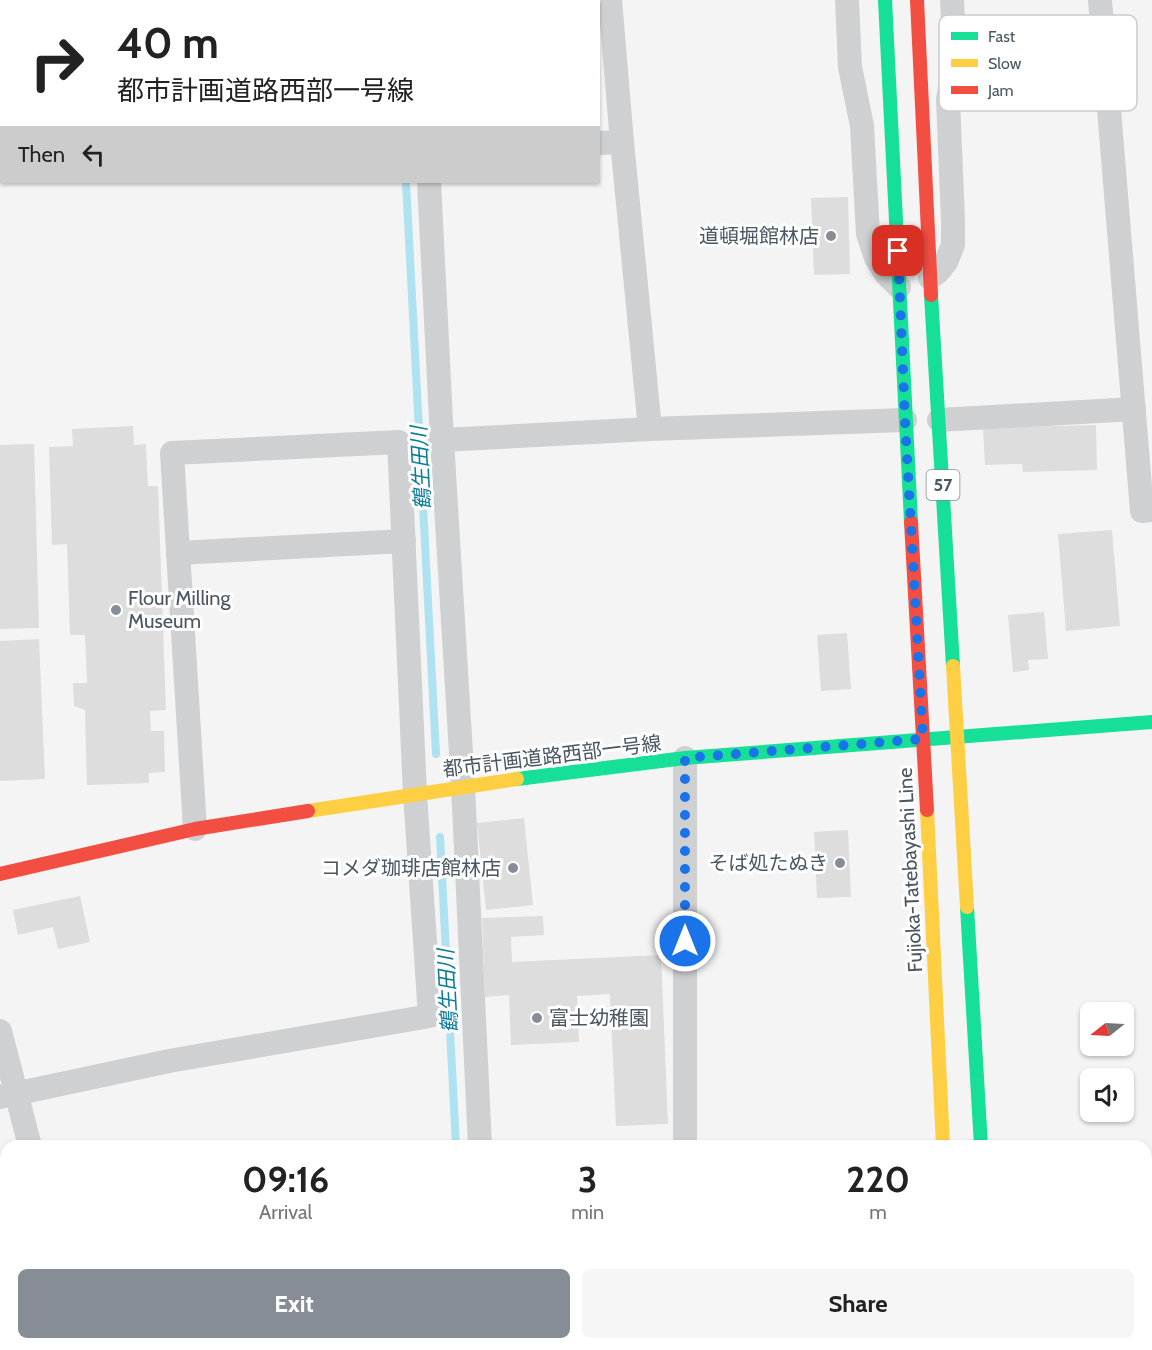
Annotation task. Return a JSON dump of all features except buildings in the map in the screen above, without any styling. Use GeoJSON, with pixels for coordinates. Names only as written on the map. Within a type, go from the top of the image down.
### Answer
{"type":"FeatureCollection","features":[{"type":"Feature","properties":{"kind":"main road","name":"57"},"geometry":{"type":"LineString","coordinates":[[885,0],[899,287]]}},
{"type":"Feature","properties":{"kind":"main road","name":"57"},"geometry":{"type":"LineString","coordinates":[[917,0],[930,278],[981,1140]]}},
{"type":"Feature","properties":{"kind":"main road","name":"Fujioka-Tatebayashi Line"},"geometry":{"type":"LineString","coordinates":[[899,287],[943,1140]]}},
{"type":"Feature","properties":{"kind":"main road","name":"都市計画道路西部一号線"},"geometry":{"type":"LineString","coordinates":[[0,874],[195,829],[578,770],[685,758],[1152,722]]}},
{"type":"Feature","properties":{"kind":"street"},"geometry":{"type":"LineString","coordinates":[[610,0],[610,143],[650,429]]}},
{"type":"Feature","properties":{"kind":"street"},"geometry":{"type":"LineString","coordinates":[[847,0],[850,67],[862,126],[868,234],[876,258],[886,274],[899,287]]}},
{"type":"Feature","properties":{"kind":"street"},"geometry":{"type":"LineString","coordinates":[[952,0],[953,15]]}},
{"type":"Feature","properties":{"kind":"street"},"geometry":{"type":"LineString","coordinates":[[1100,0],[1101,15]]}},
{"type":"Feature","properties":{"kind":"street"},"geometry":{"type":"LineString","coordinates":[[930,278],[946,262],[953,244],[948,111]]}},
{"type":"Feature","properties":{"kind":"street"},"geometry":{"type":"LineString","coordinates":[[1109,111],[1142,511],[1152,510]]}},
{"type":"Feature","properties":{"kind":"street"},"geometry":{"type":"LineString","coordinates":[[429,183],[437,440],[463,786],[480,1140]]}},
{"type":"Feature","properties":{"kind":"street"},"geometry":{"type":"LineString","coordinates":[[939,420],[1134,409]]}},
{"type":"Feature","properties":{"kind":"street"},"geometry":{"type":"LineString","coordinates":[[437,440],[650,429],[905,420]]}},
{"type":"Feature","properties":{"kind":"street"},"geometry":{"type":"LineString","coordinates":[[8,1095],[169,1061],[430,1016],[415,794],[404,541],[405,441],[172,453],[195,829]]}},
{"type":"Feature","properties":{"kind":"street"},"geometry":{"type":"LineString","coordinates":[[178,553],[404,541]]}},
{"type":"Feature","properties":{"kind":"street"},"geometry":{"type":"LineString","coordinates":[[685,758],[685,1140]]}},
{"type":"Feature","properties":{"kind":"street"},"geometry":{"type":"LineString","coordinates":[[0,1031],[8,1095],[27,1140]]}},
{"type":"Feature","properties":{"kind":"lane"},"geometry":{"type":"LineString","coordinates":[[405,441],[437,440]]}},
{"type":"Feature","properties":{"kind":"waterway","name":"鶴生田川"},"geometry":{"type":"LineString","coordinates":[[406,183],[436,754]]}},
{"type":"Feature","properties":{"kind":"waterway","name":"鶴生田川"},"geometry":{"type":"LineString","coordinates":[[440,837],[456,1140]]}},
{"type":"Feature","properties":{"kind":"traffic: fast"},"geometry":{"type":"LineString","coordinates":[[885,0],[911,522]]}},
{"type":"Feature","properties":{"kind":"traffic: fast"},"geometry":{"type":"LineString","coordinates":[[931,295],[953,666]]}},
{"type":"Feature","properties":{"kind":"traffic: fast"},"geometry":{"type":"LineString","coordinates":[[517,779],[685,758],[1152,722]]}},
{"type":"Feature","properties":{"kind":"traffic: fast"},"geometry":{"type":"LineString","coordinates":[[967,907],[981,1140]]}},
{"type":"Feature","properties":{"kind":"traffic: slow"},"geometry":{"type":"LineString","coordinates":[[953,666],[967,907]]}},
{"type":"Feature","properties":{"kind":"traffic: slow"},"geometry":{"type":"LineString","coordinates":[[308,811],[517,779]]}},
{"type":"Feature","properties":{"kind":"traffic: slow"},"geometry":{"type":"LineString","coordinates":[[927,810],[943,1140]]}},
{"type":"Feature","properties":{"kind":"traffic: jam"},"geometry":{"type":"LineString","coordinates":[[917,0],[931,295]]}},
{"type":"Feature","properties":{"kind":"traffic: jam"},"geometry":{"type":"LineString","coordinates":[[911,522],[927,810]]}},
{"type":"Feature","properties":{"kind":"traffic: jam"},"geometry":{"type":"LineString","coordinates":[[0,874],[195,829],[308,811]]}},
{"type":"Feature","properties":{"kind":"place","name":"道頓堀館林店"},"geometry":{"type":"Point","coordinates":[831,236]}},
{"type":"Feature","properties":{"kind":"place","name":"Flour Milling Museum"},"geometry":{"type":"Point","coordinates":[116,610]}},
{"type":"Feature","properties":{"kind":"place","name":"そば処たぬき"},"geometry":{"type":"Point","coordinates":[840,863]}},
{"type":"Feature","properties":{"kind":"place","name":"コメダ珈琲店館林店"},"geometry":{"type":"Point","coordinates":[513,868]}},
{"type":"Feature","properties":{"kind":"place","name":"富士幼稚園"},"geometry":{"type":"Point","coordinates":[537,1018]}},
{"type":"Feature","properties":{"kind":"route"},"geometry":{"type":"LineString","coordinates":[[685,941],[685,758],[923,739],[898,251]]}}]}
